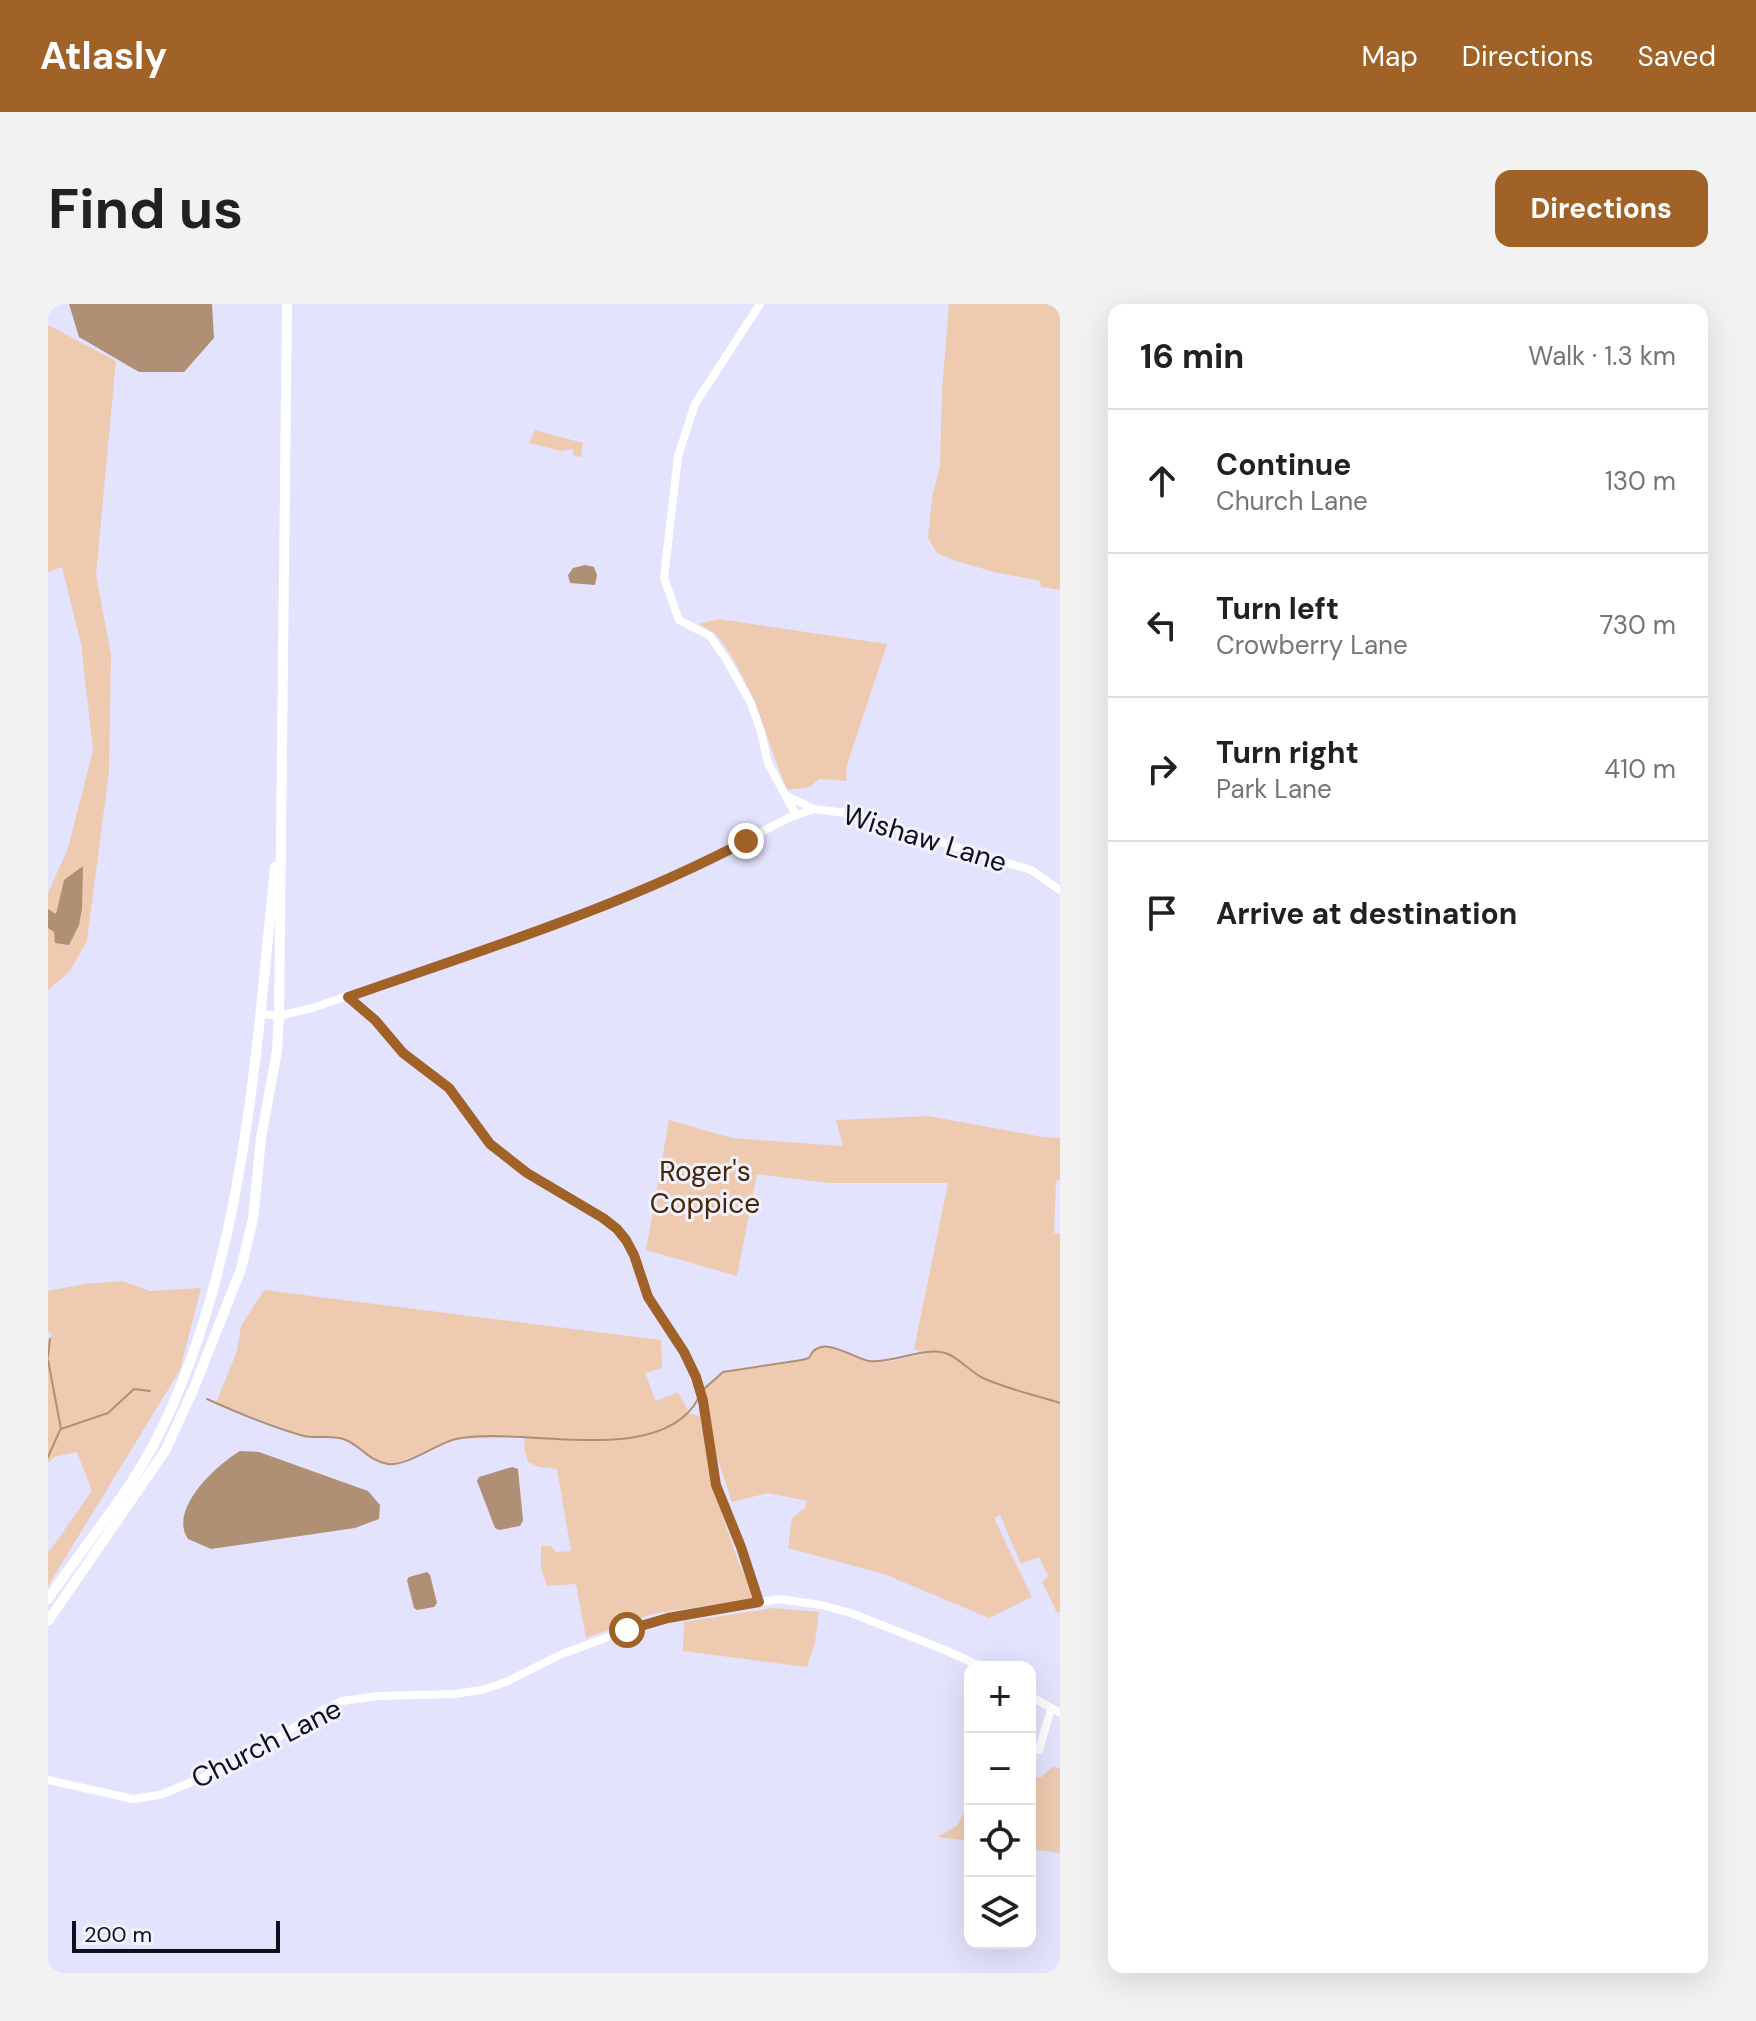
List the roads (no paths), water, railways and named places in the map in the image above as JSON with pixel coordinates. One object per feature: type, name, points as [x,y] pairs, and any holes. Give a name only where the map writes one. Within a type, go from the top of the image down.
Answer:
[{"type":"main road","points":[[48,1621],[165,1451],[199,1377],[241,1269],[253,1219],[261,1138],[277,1051],[279,1016],[287,304]]},
{"type":"main road","points":[[48,1599],[134,1478],[171,1409],[210,1298],[249,1103],[281,801]]},
{"type":"street","points":[[760,304],[712,374],[688,420],[674,474],[664,578],[679,620],[710,636],[751,703],[768,763],[796,815]]},
{"type":"street","name":"Wishaw Lane","points":[[787,796],[814,809],[846,813],[1031,870],[1060,890]]},
{"type":"street","points":[[260,1014],[279,1016],[348,997],[583,916],[814,809]]},
{"type":"street","points":[[348,997],[375,1020],[403,1053],[449,1088],[490,1144],[527,1173],[603,1218],[626,1240],[648,1297],[684,1352],[696,1377],[703,1401],[716,1485],[759,1602]]},
{"type":"street","name":"Church Lane","points":[[48,1780],[133,1799],[160,1795],[237,1763],[342,1701],[482,1690],[506,1682],[562,1654],[627,1630],[668,1618],[759,1602],[789,1600],[851,1613],[969,1661]]},
{"type":"street","points":[[1036,1700],[1055,1711],[1039,1750],[1036,1749]]},
{"type":"waterway","points":[[48,1357],[50,1339]]},
{"type":"waterway","points":[[703,1390],[723,1372],[802,1360],[821,1347],[828,1347],[869,1361],[940,1352],[992,1382],[1060,1403]]},
{"type":"waterway","points":[[48,1360],[61,1429],[108,1413],[134,1389],[150,1391]]},
{"type":"waterway","points":[[207,1399],[304,1436],[341,1438],[388,1464],[403,1462],[456,1439],[483,1436],[622,1439],[653,1433],[679,1420],[698,1399]]},
{"type":"waterway","points":[[48,1457],[60,1430]]},
{"type":"park label","name":"Roger's Coppice","points":[[705,1187]]}]
